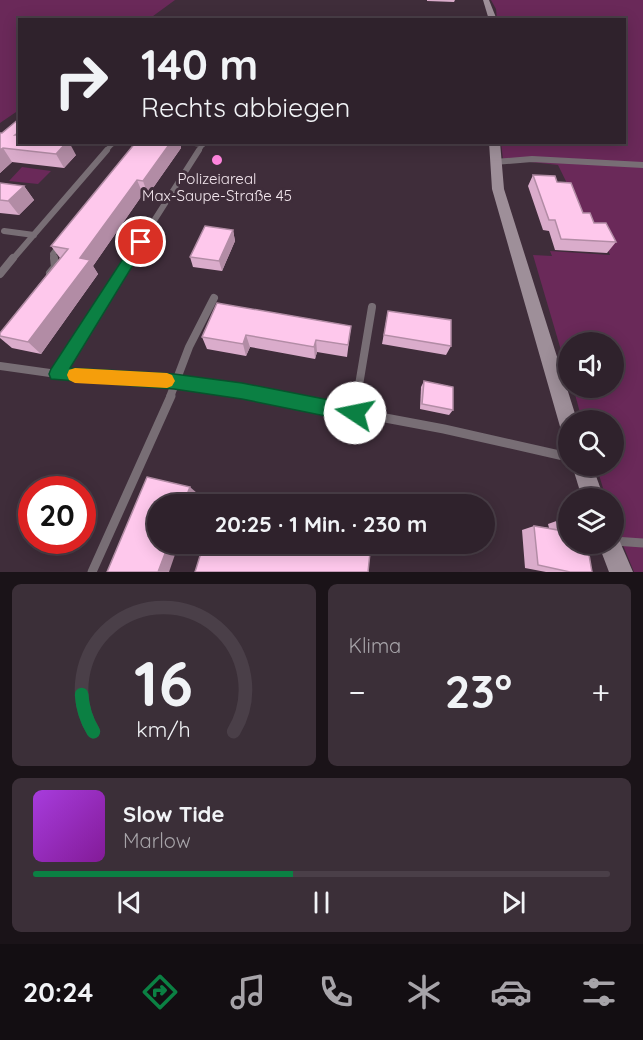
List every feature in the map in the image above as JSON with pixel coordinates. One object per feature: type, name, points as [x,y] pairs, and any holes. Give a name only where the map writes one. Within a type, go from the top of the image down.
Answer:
[{"type":"street","points":[[486,0],[491,18]]},
{"type":"street","points":[[494,144],[498,189],[564,410]]},
{"type":"street","points":[[614,554],[621,572]]},
{"type":"lane","points":[[0,274],[113,144]]},
{"type":"lane","points":[[57,374],[203,144]]},
{"type":"lane","points":[[494,162],[532,159],[643,165]]},
{"type":"lane","points":[[4,231],[34,235]]},
{"type":"lane","points":[[48,275],[55,267],[53,254],[68,236]]},
{"type":"lane","points":[[92,572],[170,399],[174,381],[214,298]]},
{"type":"lane","points":[[355,413],[372,307]]},
{"type":"lane","points":[[0,366],[57,374],[174,381],[242,391],[444,429],[558,455]]},
{"type":"lane","points":[[624,542],[643,543]]},
{"type":"shaded area","points":[[0,0],[175,0],[150,18],[18,18],[18,111],[0,123]]},
{"type":"shaded area","points":[[491,0],[643,0],[643,572],[634,572],[624,548],[624,488],[603,488],[599,476],[624,476],[624,410],[579,410],[576,398],[624,398],[624,332],[558,332],[558,340],[533,255],[552,256],[550,251],[610,255],[597,223],[586,222],[558,165],[503,159],[501,144],[626,144],[626,18],[497,18],[496,9]]},
{"type":"shaded area","points":[[22,167],[51,171],[38,184],[9,181]]},
{"type":"building","points":[[18,120],[18,133],[15,135],[18,135],[18,144],[65,144],[56,154],[3,148],[0,150],[0,133]]},
{"type":"building","points":[[134,144],[170,144],[143,181],[137,180],[80,258],[90,260],[28,342],[0,336],[0,333],[68,249],[51,246]]},
{"type":"building","points":[[533,175],[555,176],[557,182],[571,183],[583,213],[590,213],[594,223],[606,223],[616,242],[561,239],[555,220],[549,220]]},
{"type":"building","points":[[0,183],[24,186],[8,201],[0,200]]},
{"type":"building","points":[[205,226],[233,230],[219,261],[190,257]]},
{"type":"building","points":[[217,303],[351,326],[348,345],[316,340],[314,347],[246,335],[243,344],[202,337]]},
{"type":"building","points":[[388,311],[451,320],[451,346],[384,335]]},
{"type":"building","points":[[424,381],[453,387],[453,410],[422,404]]},
{"type":"building","points":[[147,477],[190,487],[187,494],[147,494],[147,554],[165,554],[158,572],[107,572]]},
{"type":"building","points":[[534,526],[558,530],[558,554],[589,554],[592,572],[570,572],[538,565]]},
{"type":"building","points":[[201,554],[370,554],[368,572],[195,572]]},
{"type":"slow traffic","points":[[75,375],[167,381]]},
{"type":"place","name":"Polizeiareal Max-Saupe-Straße 45","points":[[217,160]]},
{"type":"route","points":[[141,242],[57,374],[174,381],[242,391],[355,413]]}]
